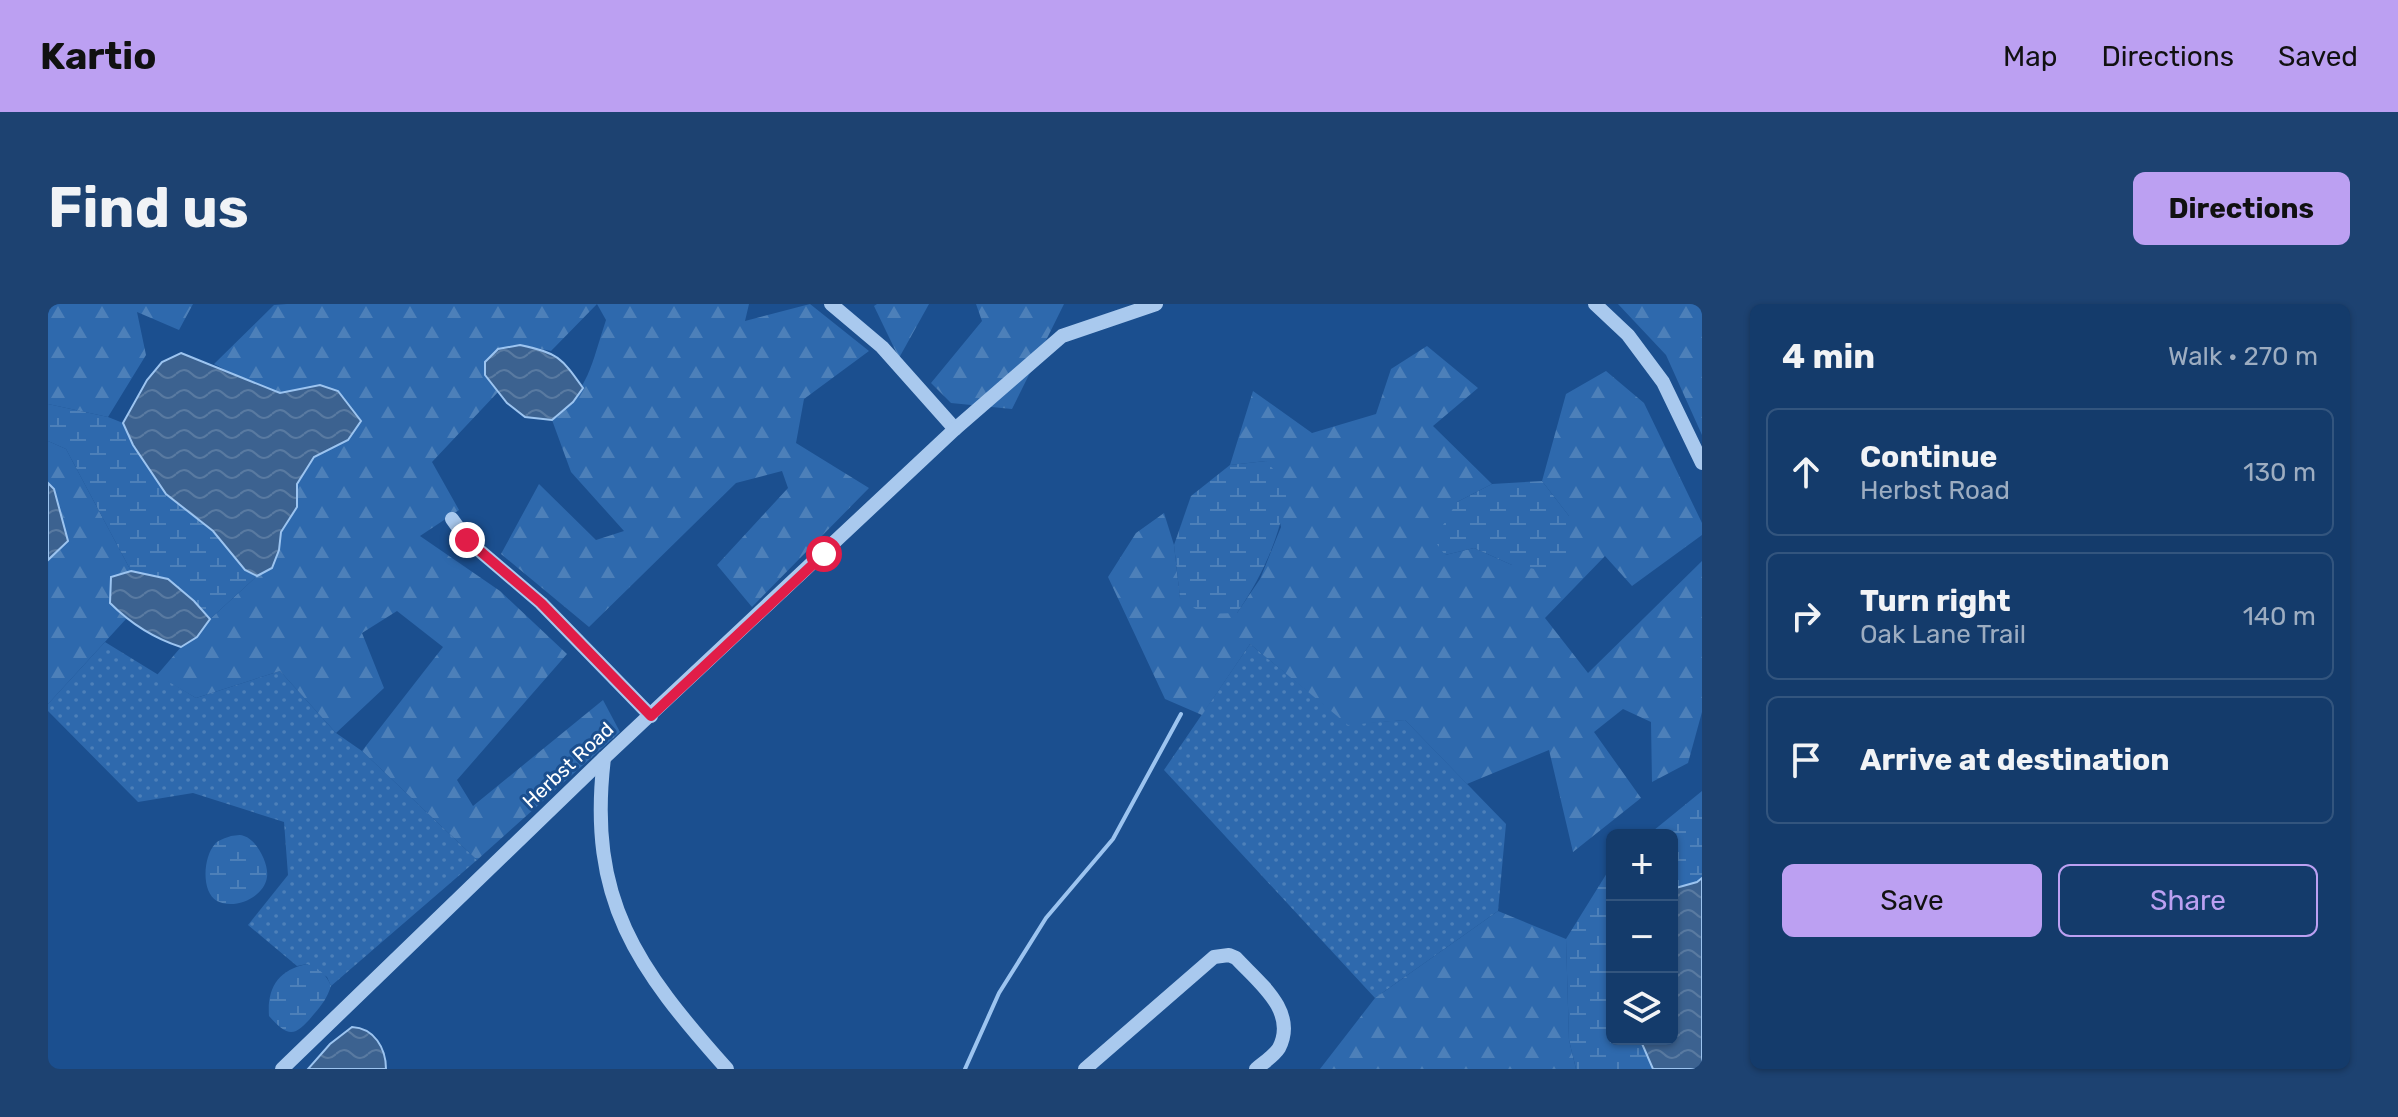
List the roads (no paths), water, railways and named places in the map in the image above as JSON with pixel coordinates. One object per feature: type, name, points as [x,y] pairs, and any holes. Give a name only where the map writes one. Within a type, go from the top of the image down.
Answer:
[{"type":"street","points":[[831,304],[882,347],[955,429]]},
{"type":"street","name":"Herbst Road","points":[[282,1069],[604,758],[955,429],[1062,336],[1156,304]]},
{"type":"street","points":[[1595,304],[1628,335],[1663,382],[1702,463]]},
{"type":"street","points":[[452,519],[475,549],[541,603],[651,716]]},
{"type":"street","points":[[604,758],[600,788],[604,867],[621,925],[668,999],[727,1069]]},
{"type":"street","points":[[1085,1069],[1214,957],[1229,955],[1236,958],[1281,1008],[1285,1030],[1278,1050],[1256,1069]]},
{"type":"water","points":[[520,345],[558,358],[583,388],[573,402],[552,420],[525,417],[507,403],[485,375],[485,362],[498,349]]},
{"type":"water","points":[[181,353],[280,393],[320,385],[338,391],[361,421],[348,440],[314,457],[297,484],[297,507],[281,532],[279,550],[272,568],[257,576],[245,570],[213,531],[166,494],[133,445],[123,423],[147,380],[162,362]]},
{"type":"water","points":[[48,483],[54,489],[68,541],[48,560]]},
{"type":"water","points":[[131,571],[168,579],[194,601],[210,619],[197,637],[181,647],[143,630],[110,603],[111,577]]},
{"type":"water","points":[[1702,878],[1702,1069],[1653,1069],[1643,1045],[1678,1045],[1678,887]]},
{"type":"water","points":[[352,1027],[367,1031],[377,1040],[384,1054],[386,1069],[308,1069],[330,1044]]},
{"type":"waterway","points":[[965,1069],[999,993],[1046,918],[1113,839],[1181,714]]}]
